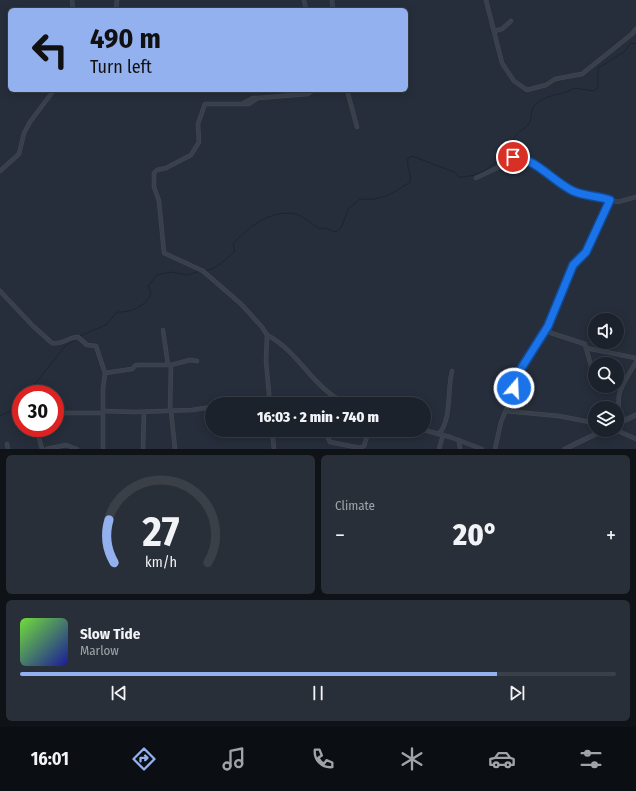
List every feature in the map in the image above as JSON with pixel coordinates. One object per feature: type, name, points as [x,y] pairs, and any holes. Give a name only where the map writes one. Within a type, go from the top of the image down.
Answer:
[{"type":"street","points":[[486,0],[502,63],[514,80],[527,90],[566,76],[582,74],[632,34],[636,29]]},
{"type":"street","points":[[494,31],[502,29],[511,21]]},
{"type":"street","points":[[0,171],[19,154],[24,133],[30,122],[52,92]]},
{"type":"street","points":[[311,92],[308,94],[258,98],[251,104],[203,105],[198,124],[199,142],[187,159],[180,160],[170,166],[155,171],[154,187],[159,201],[164,253],[203,271],[242,304],[267,335],[284,345],[334,397]]},
{"type":"street","points":[[348,92],[357,127]]},
{"type":"street","points":[[476,178],[497,168],[509,158],[522,158],[574,191],[618,202],[636,197]]},
{"type":"street","points":[[495,449],[501,422],[514,393],[517,375],[545,331],[573,265],[586,252],[610,200]]},
{"type":"street","points":[[0,291],[33,326],[52,343],[63,343],[74,337],[78,337],[87,345],[96,346],[105,373],[103,388],[103,449]]},
{"type":"street","points":[[163,330],[169,365],[170,411],[175,449]]},
{"type":"street","points":[[545,331],[583,344],[586,348],[588,357]]},
{"type":"street","points":[[267,335],[266,361],[269,397]]},
{"type":"street","points":[[586,348],[636,358]]},
{"type":"street","points":[[105,373],[132,369],[136,365],[169,365],[190,360],[197,360]]},
{"type":"street","points":[[624,380],[636,362]]},
{"type":"street","points":[[439,449],[441,434],[445,423],[448,386],[452,371]]},
{"type":"street","points":[[64,413],[144,412],[205,408]]},
{"type":"street","points":[[506,411],[559,416],[588,422]]},
{"type":"street","points":[[143,449],[144,412]]},
{"type":"street","points":[[624,421],[636,415]]},
{"type":"street","points":[[431,432],[482,449]]},
{"type":"street","points":[[624,434],[636,440]]},
{"type":"street","points":[[39,437],[42,449]]},
{"type":"street","points":[[273,437],[274,449]]},
{"type":"street","points":[[328,437],[330,442],[363,449],[367,437]]},
{"type":"street","points":[[565,449],[590,437]]},
{"type":"street","points":[[459,440],[460,449]]},
{"type":"street","points":[[7,444],[8,449]]},
{"type":"street","points":[[47,449],[62,446],[77,449]]},
{"type":"waterway","points":[[204,271],[217,266],[235,251],[233,244],[246,231],[261,221],[278,214],[296,214],[320,229],[326,228],[335,232],[341,228],[349,208],[360,199],[381,198],[398,190],[410,182],[408,158],[412,156],[454,172],[459,177],[470,176],[487,169],[494,164],[518,133],[529,124],[534,106],[544,99],[575,88],[593,91],[598,88],[598,68],[624,52],[631,43],[636,44]]},
{"type":"waterway","points":[[80,336],[106,325],[117,312],[132,310],[146,302],[151,293],[148,286],[157,275],[171,272],[187,275],[201,271]]},
{"type":"waterway","points":[[34,385],[65,346],[76,339]]},
{"type":"waterway","points":[[0,416],[12,410]]},
{"type":"route","points":[[513,157],[522,158],[531,162],[574,191],[610,200],[594,230],[591,243],[586,252],[583,257],[573,265],[548,326],[529,353],[525,363],[516,377],[514,388]]}]
